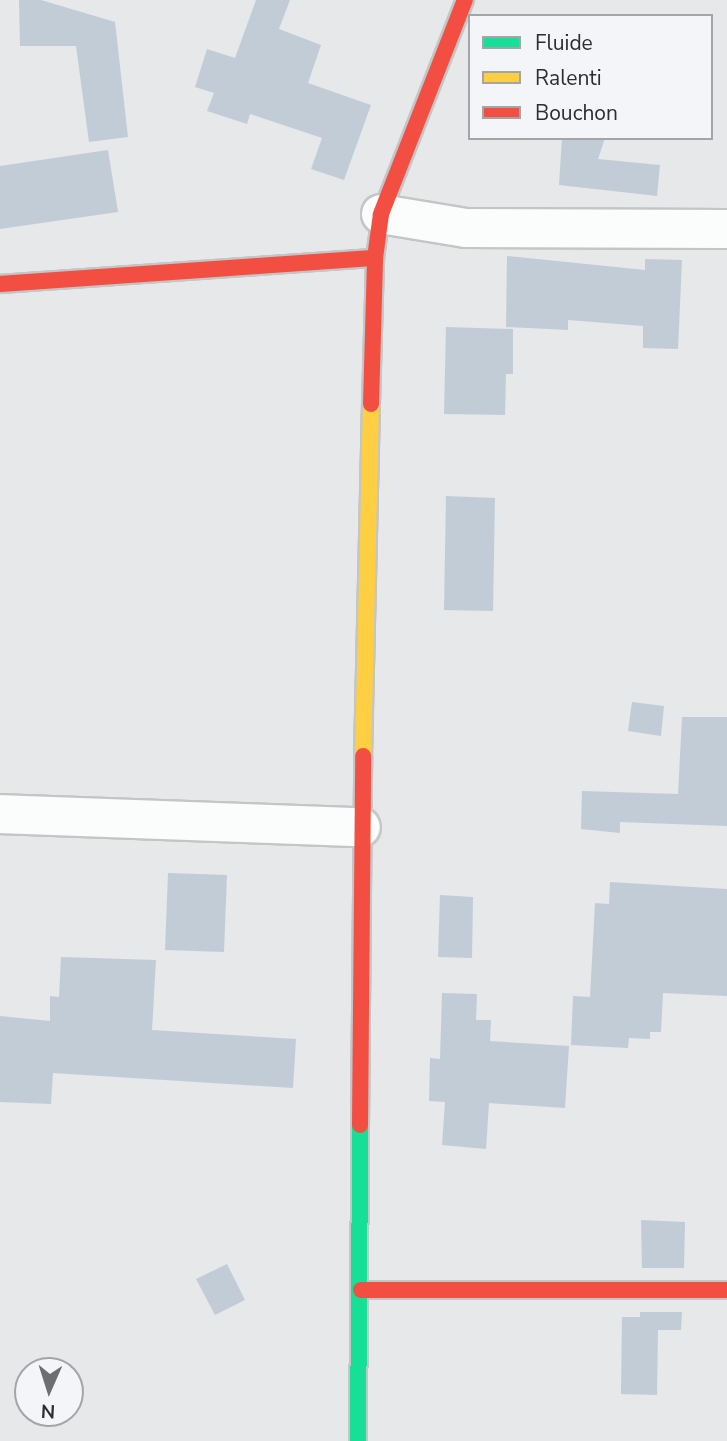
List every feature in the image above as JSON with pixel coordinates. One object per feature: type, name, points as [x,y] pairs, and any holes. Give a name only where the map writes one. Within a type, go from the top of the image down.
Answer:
[{"type":"street","points":[[358,1441],[361,1290],[361,827],[375,258],[382,215],[465,0]]},
{"type":"street","points":[[382,215],[466,228],[727,229]]},
{"type":"street","points":[[0,284],[151,277],[375,258]]},
{"type":"street","points":[[0,814],[361,827]]},
{"type":"street","points":[[361,1290],[727,1290]]},
{"type":"building","points":[[19,0],[41,0],[115,22],[128,137],[89,142],[76,46],[20,46]]},
{"type":"building","points":[[256,0],[290,0],[279,29],[321,45],[308,83],[371,105],[344,180],[311,169],[322,138],[250,114],[247,124],[207,111],[214,93],[195,87],[207,49],[235,58]]},
{"type":"building","points":[[562,140],[604,140],[598,159],[660,165],[657,196],[559,185]]},
{"type":"building","points":[[108,150],[118,212],[0,229],[0,166]]},
{"type":"building","points":[[507,256],[645,270],[645,259],[682,260],[678,349],[643,348],[643,326],[568,320],[568,330],[506,327]]},
{"type":"building","points":[[446,327],[513,329],[513,374],[506,374],[505,415],[444,414]]},
{"type":"building","points":[[446,496],[495,498],[493,611],[444,610]]},
{"type":"building","points":[[632,702],[664,706],[661,736],[628,731]]},
{"type":"building","points":[[682,717],[727,717],[727,826],[620,822],[620,833],[581,829],[582,791],[678,794]]},
{"type":"building","points":[[168,873],[227,875],[224,952],[165,950]]},
{"type":"building","points":[[610,882],[727,889],[727,996],[663,993],[661,1032],[650,1032],[650,1039],[629,1038],[628,1048],[571,1045],[573,996],[590,997],[595,903],[609,904]]},
{"type":"building","points":[[440,895],[473,897],[472,958],[438,957]]},
{"type":"building","points":[[61,957],[156,960],[152,1030],[296,1039],[293,1088],[53,1073],[51,1104],[0,1102],[0,1016],[50,1021],[50,996],[59,997]]},
{"type":"building","points":[[442,993],[477,994],[476,1020],[491,1020],[490,1041],[569,1046],[565,1108],[489,1103],[486,1149],[442,1145],[445,1102],[429,1101],[430,1058],[440,1059]]},
{"type":"building","points":[[641,1220],[685,1222],[684,1268],[642,1268]]},
{"type":"building","points":[[227,1264],[245,1300],[215,1315],[196,1279]]},
{"type":"building","points":[[640,1312],[682,1312],[681,1330],[658,1330],[657,1395],[621,1394],[622,1317],[640,1317]]},
{"type":"traffic: fast","points":[[358,1441],[360,1125]]},
{"type":"traffic: slow","points":[[363,756],[371,404]]},
{"type":"traffic: jam","points":[[371,404],[375,258],[381,214],[465,0]]},
{"type":"traffic: jam","points":[[0,284],[375,258]]},
{"type":"traffic: jam","points":[[360,1125],[363,756]]},
{"type":"traffic: jam","points":[[361,1290],[727,1290]]}]
